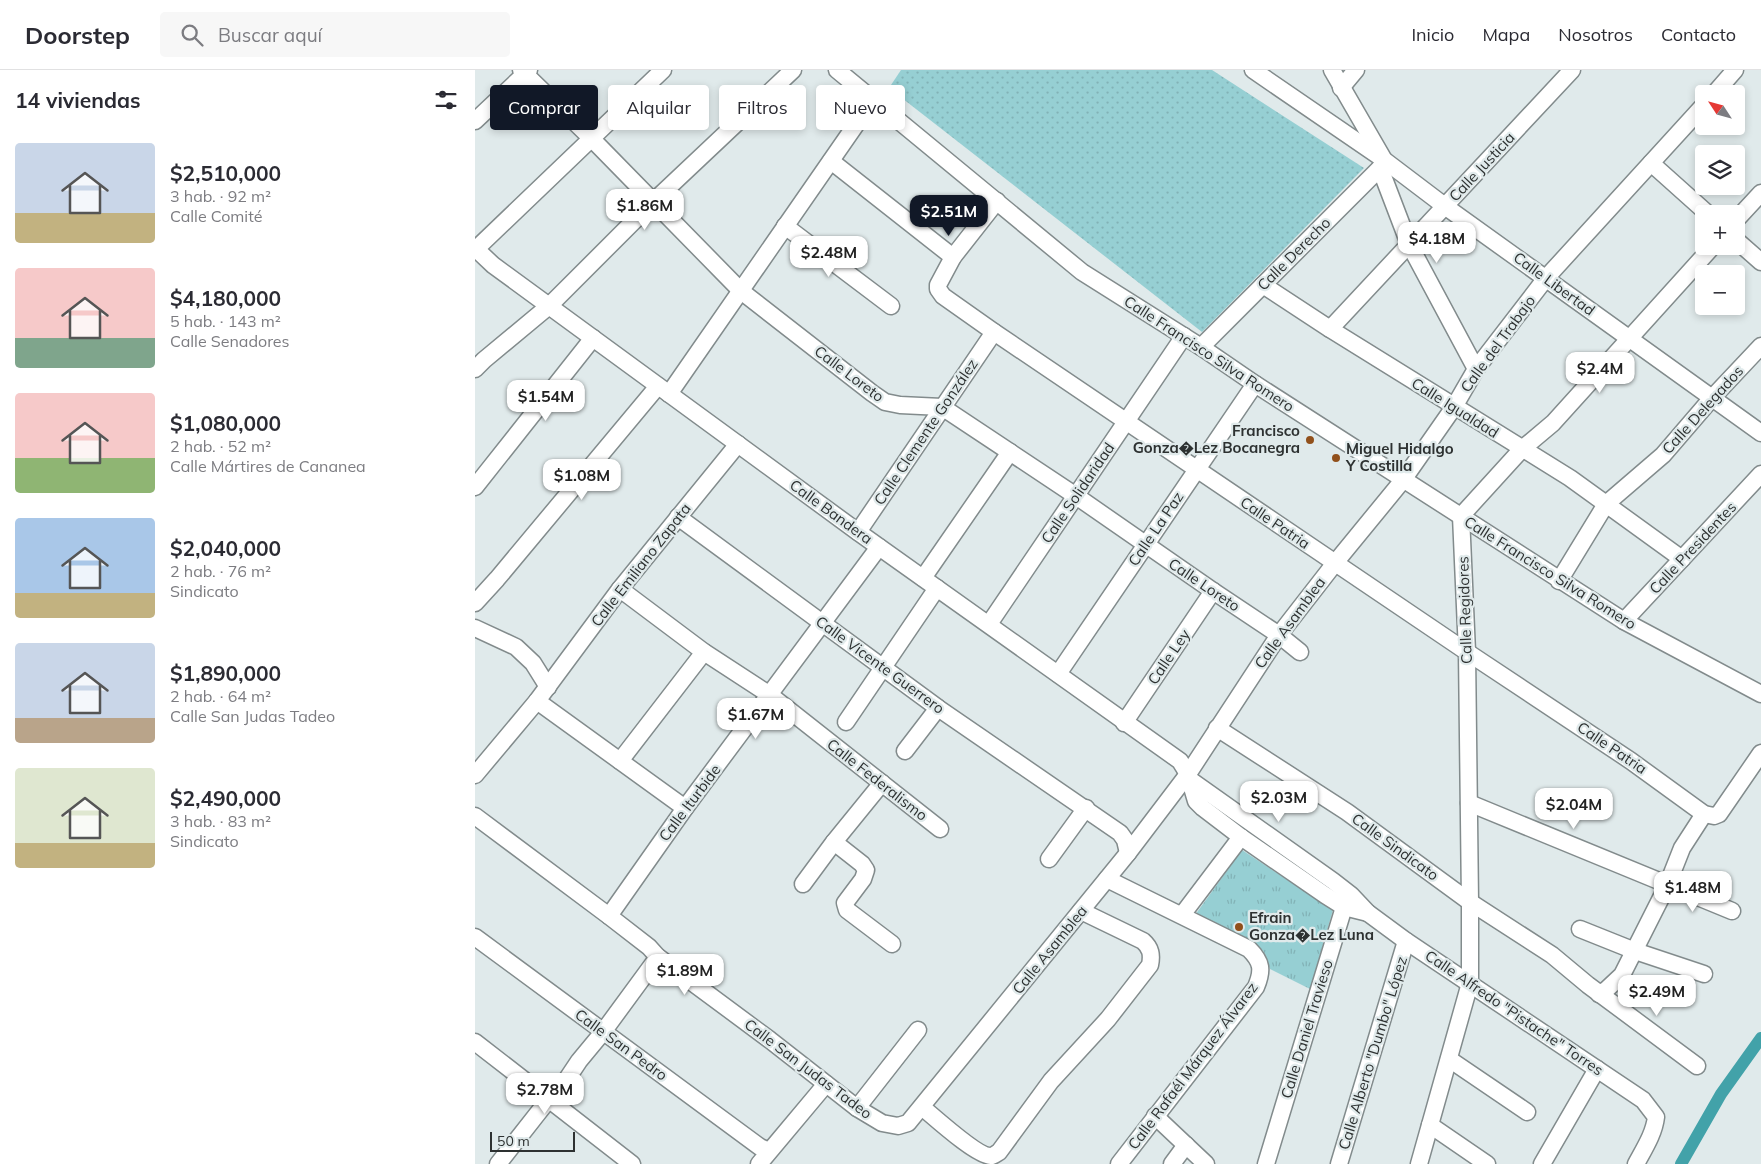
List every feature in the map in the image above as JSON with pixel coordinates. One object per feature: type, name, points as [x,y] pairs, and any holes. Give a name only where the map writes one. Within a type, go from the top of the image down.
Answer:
[{"type":"street","points":[[475,249],[663,70]]},
{"type":"street","points":[[478,360],[549,306],[653,201],[793,70]]},
{"type":"street","name":"Calle Francisco Silva Romero","points":[[837,70],[855,85]]},
{"type":"street","points":[[1253,70],[1382,164],[1409,244],[1476,369]]},
{"type":"street","name":"Calle Libertad","points":[[1332,70],[1382,164],[1446,206],[1761,433]]},
{"type":"street","points":[[1341,88],[1356,70]]},
{"type":"street","name":"Calle Justicia","points":[[1330,329],[1572,70]]},
{"type":"street","points":[[1722,85],[1735,70]]},
{"type":"street","points":[[475,121],[525,71]]},
{"type":"street","name":"Calle Loreto","points":[[525,71],[741,291],[885,402],[923,408],[942,407],[1076,496],[1279,635],[1300,652]]},
{"type":"street","name":"Calle del Trabajo","points":[[1403,480],[1454,407],[1476,369],[1546,278],[1695,115]]},
{"type":"street","name":"Calle Francisco Silva Romero","points":[[905,126],[1082,272],[1201,347],[1559,581],[1624,621],[1761,694]]},
{"type":"street","points":[[475,603],[663,390],[741,291],[852,130]]},
{"type":"street","points":[[831,161],[953,257]]},
{"type":"street","points":[[1651,163],[1697,205]]},
{"type":"street","name":"Calle Derecho","points":[[1201,347],[1382,164]]},
{"type":"street","points":[[1745,210],[1761,193]]},
{"type":"street","name":"Calle Patria","points":[[997,201],[953,257],[938,285],[939,293],[1126,422],[1631,761],[1704,814]]},
{"type":"street","points":[[785,226],[891,306]]},
{"type":"street","points":[[1745,248],[1761,262]]},
{"type":"street","name":"Calle Bandera","points":[[475,249],[663,390],[1124,723],[1180,761],[1189,776]]},
{"type":"street","points":[[1461,516],[1522,449],[1553,423],[1705,255]]},
{"type":"street","name":"Calle Igualdad","points":[[1263,285],[1454,407],[1570,478],[1683,559]]},
{"type":"street","name":"Calle Clemente González","points":[[859,532],[994,332]]},
{"type":"street","name":"Calle Solidaridad","points":[[989,624],[1183,336]]},
{"type":"street","points":[[475,487],[593,338]]},
{"type":"street","name":"Calle Delegados","points":[[1606,504],[1663,455],[1711,398],[1761,346]]},
{"type":"street","name":"Calle La Paz","points":[[1058,674],[1255,384]]},
{"type":"street","name":"Calle Emiliano Zapata","points":[[475,775],[537,701],[621,589],[738,444]]},
{"type":"street","points":[[923,578],[1010,452]]},
{"type":"street","name":"Calle Presidentes","points":[[1624,621],[1761,474]]},
{"type":"street","name":"Calle Asamblea","points":[[908,1123],[1107,880],[1189,776],[1217,728],[1279,635],[1403,480]]},
{"type":"street","points":[[1559,581],[1606,504]]},
{"type":"street","name":"Calle Regidores","points":[[1419,1164],[1470,983],[1471,902],[1467,652],[1461,516]]},
{"type":"street","name":"Calle Vicente Guerrero","points":[[678,518],[938,708],[1120,833],[1125,840],[1128,853]]},
{"type":"street","name":"Calle Iturbide","points":[[609,916],[685,808],[879,546]]},
{"type":"street","points":[[846,722],[937,588]]},
{"type":"street","name":"Calle Federalismo","points":[[621,589],[704,652],[770,695],[940,829]]},
{"type":"street","name":"Calle Ley","points":[[1124,723],[1213,591]]},
{"type":"street","points":[[475,628],[516,647],[533,663],[548,687]]},
{"type":"street","points":[[620,761],[704,652]]},
{"type":"street","points":[[537,701],[685,808]]},
{"type":"street","points":[[905,751],[938,708]]},
{"type":"street","name":"Calle Sindicato","points":[[1217,728],[1347,812],[1471,902],[1552,955],[1599,994],[1697,1066]]},
{"type":"street","points":[[1599,994],[1622,975],[1667,886],[1682,848],[1704,814],[1714,816],[1719,814],[1761,754]]},
{"type":"street","name":"Calle Alfredo \"Pistache\" Torres","points":[[1189,776],[1196,801],[1241,838],[1368,913],[1406,941],[1643,1100],[1657,1117],[1653,1133],[1635,1164]]},
{"type":"street","name":"Calle Alfredo \"Pistache\" Torres","points":[[1189,776],[1347,901]]},
{"type":"street","points":[[803,884],[882,783]]},
{"type":"street","points":[[1469,803],[1732,912]]},
{"type":"street","points":[[1049,859],[1085,808]]},
{"type":"street","name":"Calle San Judas Tadeo","points":[[475,816],[609,916],[649,947],[658,957],[770,1040],[857,1108],[882,1123],[898,1126],[908,1123]]},
{"type":"street","points":[[1182,915],[1241,838]]},
{"type":"street","points":[[834,842],[862,864],[866,870],[863,879],[845,903],[847,910],[892,944]]},
{"type":"street","name":"Calle Rafaél Márquez Álvarez","points":[[1107,880],[1249,949],[1257,956],[1261,967],[1261,976],[1256,987],[1119,1164]]},
{"type":"street","name":"Calle Daniel Travieso","points":[[1266,1164],[1347,901]]},
{"type":"street","points":[[922,1107],[969,1145],[983,1154],[992,1156],[999,1152],[1051,1081],[1108,1019],[1149,965],[1150,950],[1143,941],[1081,910]]},
{"type":"street","points":[[1580,929],[1635,951],[1704,974]]},
{"type":"street","name":"Calle San Pedro","points":[[475,937],[760,1147],[764,1158]]},
{"type":"street","name":"Calle Alberto \"Dumbo\" López","points":[[1339,1164],[1406,941]]},
{"type":"street","points":[[498,1164],[549,1099],[559,1091],[579,1061],[603,1032],[658,957]]},
{"type":"street","points":[[857,1108],[918,1030]]},
{"type":"street","points":[[475,1042],[632,1164]]},
{"type":"street","points":[[1449,1059],[1527,1112]]},
{"type":"street","points":[[1542,1164],[1597,1069]]},
{"type":"street","points":[[764,1158],[826,1084]]},
{"type":"street","points":[[1155,1116],[1206,1164]]},
{"type":"street","points":[[1430,1125],[1487,1164]]},
{"type":"street","points":[[1172,1164],[1186,1145]]},
{"type":"green space","points":[[901,70],[1212,70],[1364,168],[1202,332],[905,100],[905,85],[891,85]]},
{"type":"green space","points":[[1242,850],[1333,910],[1310,989],[1270,969],[1263,951],[1258,946],[1231,931],[1195,915]]},
{"type":"waterway","points":[[1681,1164],[1721,1094],[1761,1038]]},
{"type":"place","name":"Francisco Gonza�Lez Bocanegra","points":[[1310,440]]},
{"type":"place","name":"Miguel Hidalgo Y Costilla","points":[[1336,458]]},
{"type":"place","name":"Efrain Gonza�Lez Luna","points":[[1239,927]]}]
